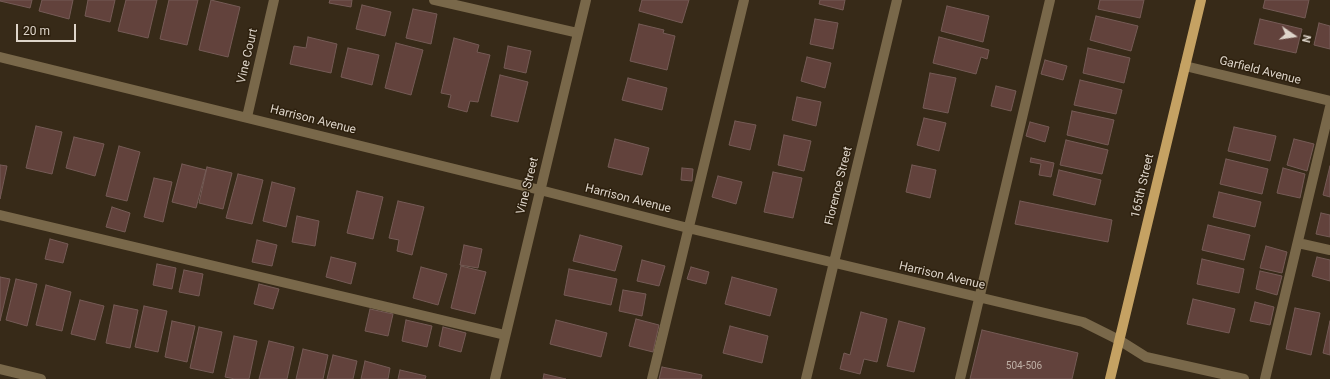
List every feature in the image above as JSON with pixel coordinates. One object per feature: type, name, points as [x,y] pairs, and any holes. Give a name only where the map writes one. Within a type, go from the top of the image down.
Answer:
[{"type":"main road","name":"165th Street","points":[[1110,379],[1201,0]]},
{"type":"street","name":"Vine Court","points":[[247,117],[274,0]]},
{"type":"street","points":[[434,0],[578,33]]},
{"type":"street","name":"Vine Street","points":[[495,379],[586,0]]},
{"type":"street","points":[[652,379],[744,0]]},
{"type":"street","name":"Florence Street","points":[[806,379],[897,0]]},
{"type":"street","points":[[960,379],[1050,0]]},
{"type":"street","name":"Harrison Avenue","points":[[0,57],[247,117],[688,228],[1083,322],[1119,340],[1146,356],[1244,379]]},
{"type":"street","name":"Garfield Avenue","points":[[1185,66],[1330,101]]},
{"type":"street","points":[[1265,379],[1330,107]]},
{"type":"street","points":[[0,215],[505,335]]},
{"type":"street","points":[[1298,243],[1330,250]]},
{"type":"street","points":[[0,370],[41,379]]},
{"type":"building","points":[[0,0],[32,0],[30,8]]},
{"type":"building","points":[[42,0],[73,0],[69,19],[39,11]]},
{"type":"building","points":[[88,0],[115,0],[110,22],[85,16]]},
{"type":"building","points":[[126,0],[157,0],[148,38],[118,31]]},
{"type":"building","points":[[169,0],[198,0],[187,45],[160,39]]},
{"type":"building","points":[[211,0],[240,7],[228,57],[199,50]]},
{"type":"building","points":[[330,0],[352,0],[351,7],[329,3]]},
{"type":"building","points":[[642,0],[689,0],[682,23],[639,11]]},
{"type":"building","points":[[820,0],[845,0],[843,10],[819,4]]},
{"type":"building","points":[[1100,0],[1144,0],[1140,18],[1098,9]]},
{"type":"building","points":[[1265,0],[1309,0],[1305,18],[1263,8]]},
{"type":"building","points":[[362,5],[391,12],[385,36],[356,29]]},
{"type":"building","points":[[947,6],[989,16],[983,42],[941,31]]},
{"type":"building","points":[[413,9],[437,14],[431,44],[406,38]]},
{"type":"building","points":[[1096,16],[1138,26],[1131,51],[1090,40]]},
{"type":"building","points":[[815,19],[838,23],[833,49],[810,44]]},
{"type":"building","points":[[1260,19],[1302,29],[1296,53],[1254,44]]},
{"type":"building","points":[[1319,23],[1330,26],[1330,49],[1314,45]]},
{"type":"building","points":[[639,24],[664,30],[663,33],[675,36],[667,70],[630,61]]},
{"type":"building","points":[[308,37],[337,44],[331,73],[290,64],[294,46],[306,48]]},
{"type":"building","points":[[939,37],[989,50],[987,59],[981,57],[976,74],[933,63]]},
{"type":"building","points":[[454,38],[479,45],[477,52],[490,55],[478,102],[470,101],[467,112],[448,107],[451,95],[441,93]]},
{"type":"building","points":[[396,43],[423,50],[411,95],[385,88]]},
{"type":"building","points":[[508,46],[531,51],[526,73],[504,68]]},
{"type":"building","points":[[348,48],[379,55],[372,85],[341,77]]},
{"type":"building","points":[[1088,48],[1130,58],[1124,83],[1083,73]]},
{"type":"building","points":[[807,57],[831,63],[825,88],[801,81]]},
{"type":"building","points":[[1045,60],[1067,66],[1063,80],[1041,74]]},
{"type":"building","points":[[930,73],[956,78],[948,113],[923,108]]},
{"type":"building","points":[[500,75],[528,82],[518,122],[491,116]]},
{"type":"building","points":[[628,78],[667,88],[662,110],[622,100]]},
{"type":"building","points":[[1080,80],[1122,90],[1116,114],[1074,105]]},
{"type":"building","points":[[996,86],[1016,91],[1011,111],[991,106]]},
{"type":"building","points":[[797,97],[821,102],[816,126],[792,120]]},
{"type":"building","points":[[1072,111],[1114,120],[1108,145],[1067,135]]},
{"type":"building","points":[[924,118],[946,123],[939,151],[917,145]]},
{"type":"building","points":[[735,121],[756,125],[750,150],[729,145]]},
{"type":"building","points":[[1030,122],[1049,127],[1045,142],[1026,136]]},
{"type":"building","points":[[36,126],[62,132],[52,174],[26,168]]},
{"type":"building","points":[[1234,127],[1276,136],[1270,161],[1228,151]]},
{"type":"building","points":[[784,135],[811,141],[804,171],[778,165]]},
{"type":"building","points":[[74,137],[104,144],[95,176],[66,168]]},
{"type":"building","points":[[615,139],[649,148],[642,175],[608,167]]},
{"type":"building","points":[[1294,139],[1314,144],[1307,171],[1287,165]]},
{"type":"building","points":[[1066,140],[1108,150],[1102,174],[1060,165]]},
{"type":"building","points":[[119,146],[140,152],[127,201],[106,196]]},
{"type":"building","points":[[1031,158],[1054,163],[1051,177],[1039,175],[1041,164],[1030,162]]},
{"type":"building","points":[[1226,159],[1268,169],[1262,194],[1220,184]]},
{"type":"building","points":[[182,164],[206,170],[196,208],[172,202]]},
{"type":"building","points":[[0,165],[7,166],[0,199]]},
{"type":"building","points":[[912,165],[936,170],[930,198],[906,192]]},
{"type":"building","points":[[1330,166],[1330,197],[1323,195]]},
{"type":"building","points":[[207,167],[232,173],[223,209],[199,203]]},
{"type":"building","points":[[682,168],[693,169],[692,181],[681,180]]},
{"type":"building","points":[[1283,168],[1305,174],[1300,198],[1277,193]]},
{"type":"building","points":[[1059,170],[1101,180],[1095,205],[1053,195]]},
{"type":"building","points":[[773,172],[802,178],[793,218],[764,212]]},
{"type":"building","points":[[238,174],[263,180],[252,224],[226,218]]},
{"type":"building","points":[[718,176],[742,182],[736,204],[712,197]]},
{"type":"building","points":[[154,178],[172,182],[163,222],[144,217]]},
{"type":"building","points":[[272,182],[295,188],[286,227],[263,221]]},
{"type":"building","points":[[357,191],[383,197],[373,239],[347,233]]},
{"type":"building","points":[[1219,192],[1261,202],[1255,227],[1213,217]]},
{"type":"building","points":[[398,201],[424,207],[412,255],[397,251],[399,240],[389,238]]},
{"type":"building","points":[[1020,201],[1112,220],[1108,242],[1015,224]]},
{"type":"building","points":[[112,207],[130,213],[125,232],[106,227]]},
{"type":"building","points":[[1321,213],[1330,215],[1330,237],[1316,234]]},
{"type":"building","points":[[297,216],[319,221],[315,246],[292,242]]},
{"type":"building","points":[[1208,225],[1250,235],[1244,260],[1202,250]]},
{"type":"building","points":[[580,235],[622,246],[615,271],[573,261]]},
{"type":"building","points":[[50,239],[68,244],[63,263],[45,259]]},
{"type":"building","points":[[257,240],[277,245],[272,266],[252,262]]},
{"type":"building","points":[[464,245],[482,249],[478,268],[460,265]]},
{"type":"building","points":[[1266,246],[1287,252],[1282,273],[1260,268]]},
{"type":"building","points":[[331,257],[356,263],[351,284],[326,277]]},
{"type":"building","points":[[1317,257],[1330,260],[1330,281],[1312,276]]},
{"type":"building","points":[[1202,259],[1244,269],[1239,293],[1197,284]]},
{"type":"building","points":[[642,260],[665,266],[659,286],[637,281]]},
{"type":"building","points":[[157,264],[176,268],[172,289],[153,285]]},
{"type":"building","points":[[461,266],[486,272],[475,314],[451,308]]},
{"type":"building","points":[[421,267],[447,274],[438,305],[413,298]]},
{"type":"building","points":[[691,267],[709,272],[706,284],[687,279]]},
{"type":"building","points":[[569,269],[617,279],[611,305],[564,295]]},
{"type":"building","points":[[184,270],[203,274],[199,296],[179,292]]},
{"type":"building","points":[[1260,271],[1282,276],[1277,295],[1256,289]]},
{"type":"building","points":[[0,277],[10,279],[0,321]]},
{"type":"building","points":[[732,277],[777,289],[770,316],[725,304]]},
{"type":"building","points":[[16,279],[37,284],[27,326],[6,320]]},
{"type":"building","points":[[259,284],[279,289],[273,309],[254,304]]},
{"type":"building","points":[[46,285],[71,292],[62,331],[36,325]]},
{"type":"building","points":[[623,290],[646,294],[642,316],[619,311]]},
{"type":"building","points":[[1193,299],[1235,309],[1229,333],[1187,324]]},
{"type":"building","points":[[80,300],[104,306],[95,340],[71,334]]},
{"type":"building","points":[[1255,302],[1274,307],[1270,325],[1250,321]]},
{"type":"building","points":[[114,305],[138,310],[130,348],[106,343]]},
{"type":"building","points":[[144,306],[167,311],[158,352],[135,347]]},
{"type":"building","points":[[1295,308],[1320,313],[1311,355],[1286,349]]},
{"type":"building","points":[[370,309],[393,314],[388,336],[365,331]]},
{"type":"building","points":[[861,312],[887,319],[877,362],[864,359],[860,374],[840,369],[844,353],[850,355]]},
{"type":"building","points":[[636,319],[659,325],[653,352],[629,346]]},
{"type":"building","points":[[406,320],[432,326],[427,347],[402,341]]},
{"type":"building","points":[[556,320],[607,333],[601,357],[550,344]]},
{"type":"building","points":[[172,321],[195,326],[187,362],[165,357]]},
{"type":"building","points":[[899,321],[925,328],[914,372],[887,366]]},
{"type":"building","points":[[1330,321],[1330,355],[1323,353]]},
{"type":"building","points":[[730,326],[768,336],[762,363],[723,353]]},
{"type":"building","points":[[199,327],[222,332],[213,373],[190,368]]},
{"type":"building","points":[[443,327],[466,333],[461,352],[439,346]]},
{"type":"building","points":[[982,330],[1078,353],[1072,379],[970,379]]},
{"type":"building","points":[[234,336],[257,341],[249,379],[225,377]]},
{"type":"building","points":[[269,341],[294,347],[287,379],[259,379]]},
{"type":"building","points":[[303,349],[328,355],[323,379],[296,379]]},
{"type":"building","points":[[333,355],[357,361],[353,379],[327,379]]},
{"type":"building","points":[[365,361],[390,368],[388,379],[361,379]]},
{"type":"building","points":[[662,367],[702,375],[701,379],[659,379]]},
{"type":"building","points":[[400,370],[426,376],[425,379],[398,379]]},
{"type":"building","points":[[544,374],[566,379],[543,379]]}]
